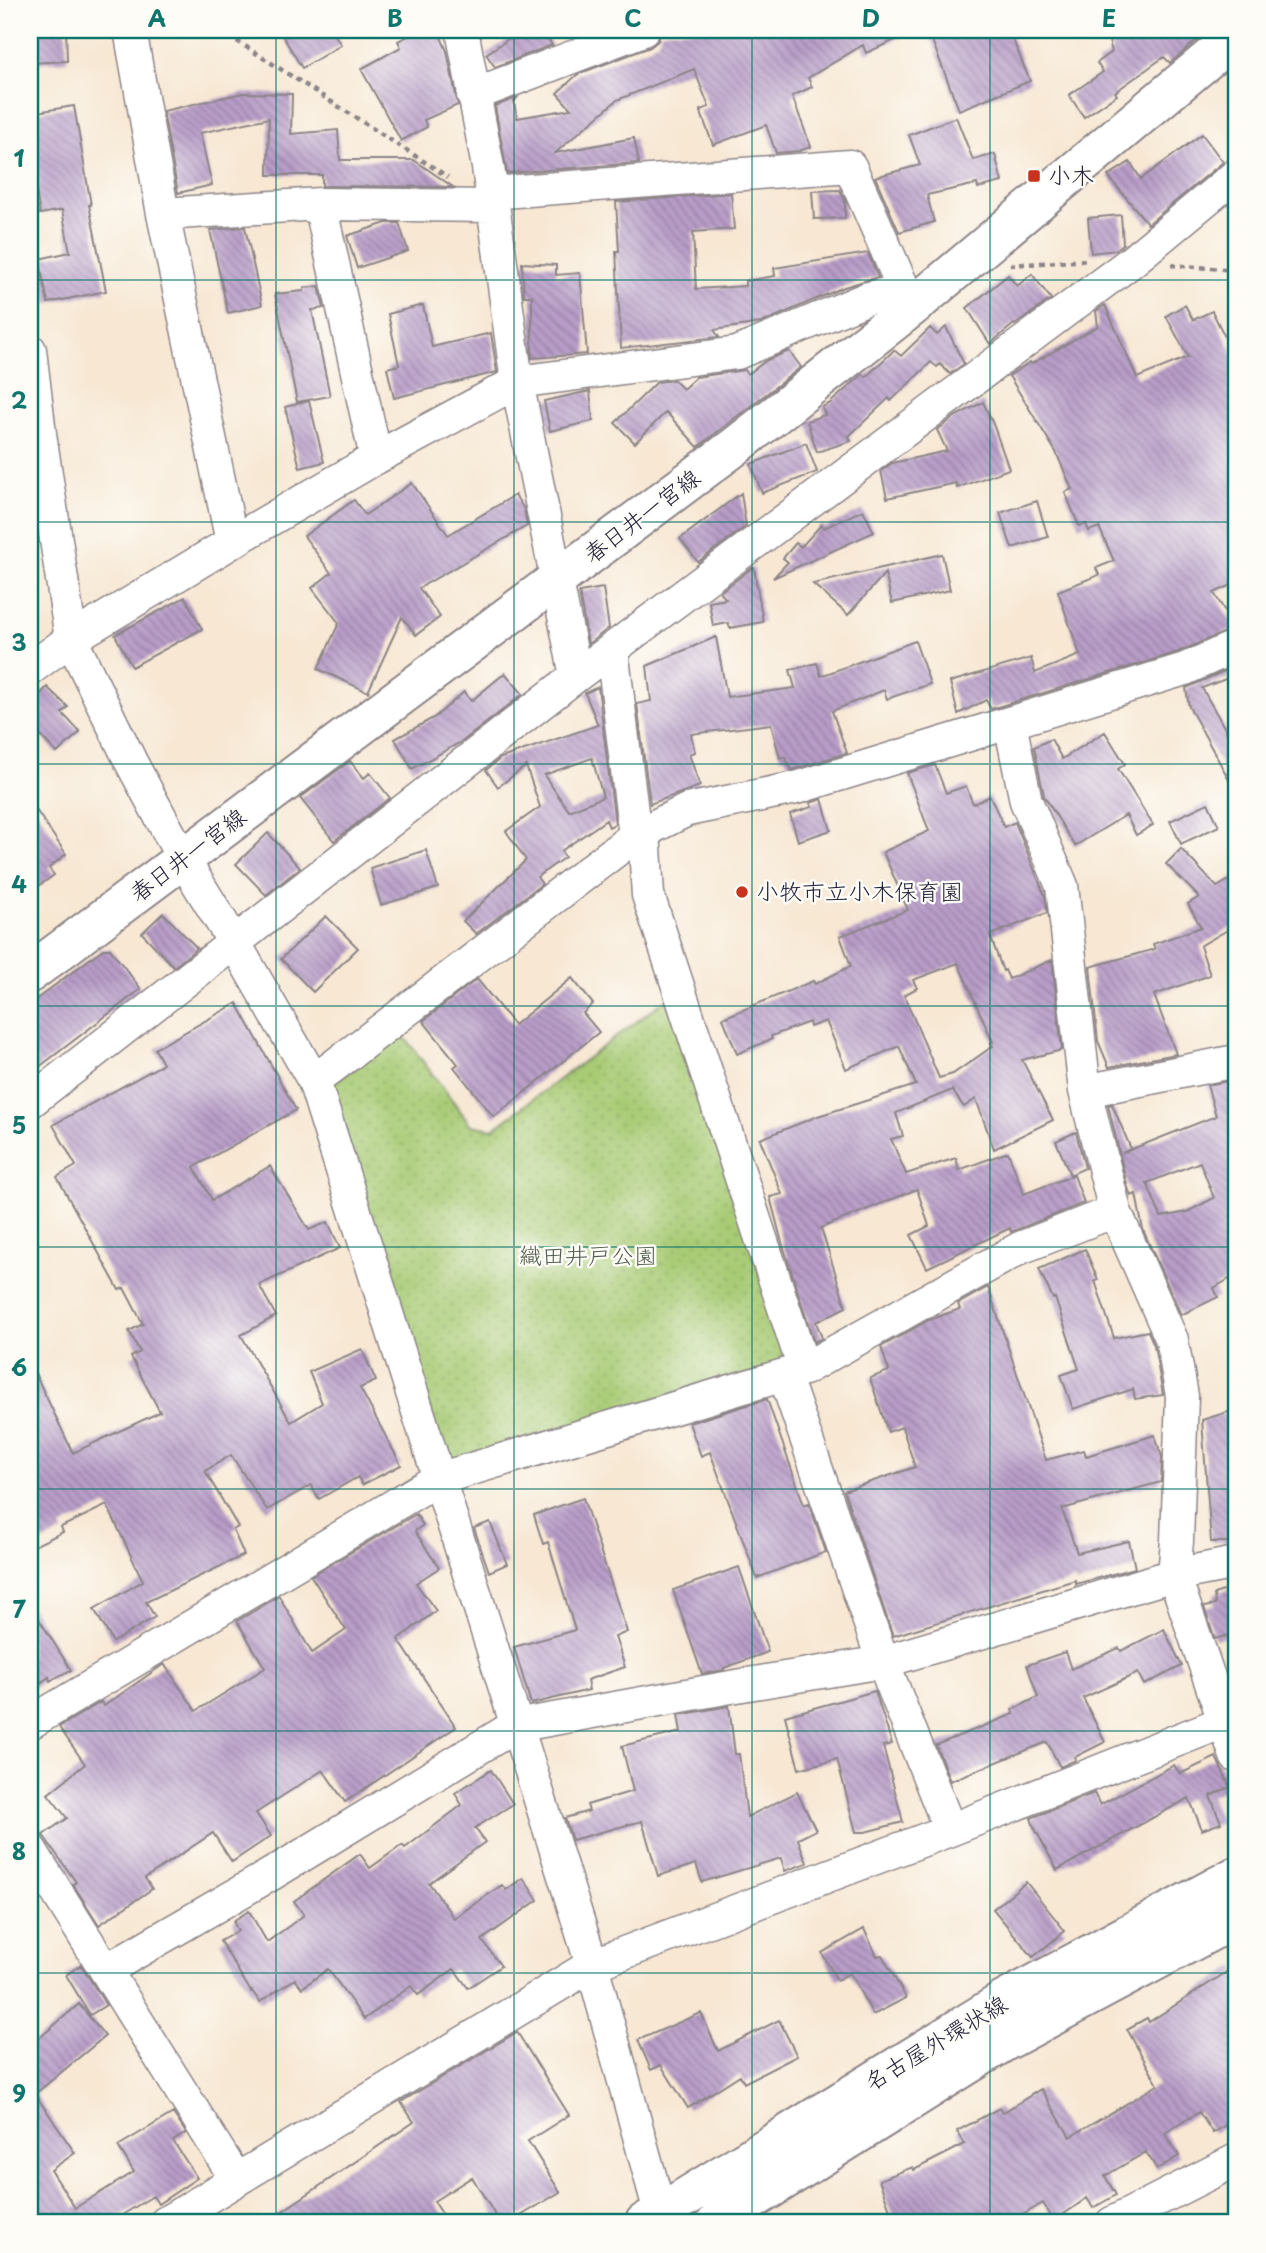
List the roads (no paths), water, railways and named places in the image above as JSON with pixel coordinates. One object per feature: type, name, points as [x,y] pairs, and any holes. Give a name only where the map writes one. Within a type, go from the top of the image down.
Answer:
[{"type":"main road","name":"春日井一宮線","points":[[30,973],[737,445],[911,297],[1234,41]]},
{"type":"main road","name":"名古屋外環状線","points":[[655,2220],[1003,2001],[1236,1876]]},
{"type":"main road","name":"名古屋外環状線","points":[[716,2223],[1004,2042],[1236,1918]]},
{"type":"street","points":[[130,30],[163,214],[232,542]]},
{"type":"street","points":[[462,30],[492,200],[517,382],[576,676]]},
{"type":"street","points":[[473,95],[643,30]]},
{"type":"street","points":[[30,669],[71,639],[232,542],[376,458],[517,382],[737,352],[868,298],[911,297],[850,166],[492,200],[320,204],[163,214]]},
{"type":"street","points":[[30,1102],[611,649],[1131,262],[1236,175]]},
{"type":"street","points":[[320,204],[376,458]]},
{"type":"street","points":[[30,349],[35,434],[71,639],[131,762],[183,859],[314,1082],[592,1965],[655,2220]]},
{"type":"street","points":[[314,1082],[639,833],[687,810],[796,788],[1185,669],[1236,646]]},
{"type":"street","points":[[611,649],[648,895],[884,1662],[950,1830]]},
{"type":"street","points":[[1010,723],[1026,801],[1062,886],[1086,1091],[1115,1211],[1172,1340],[1182,1396],[1174,1576],[1231,1719],[1236,1756]]},
{"type":"street","points":[[1086,1091],[1236,1061]]},
{"type":"street","points":[[30,1723],[438,1479],[794,1373],[1020,1248],[1115,1211]]},
{"type":"street","points":[[106,1970],[275,1872],[515,1726],[884,1662],[1174,1576],[1236,1563]]},
{"type":"street","points":[[165,2223],[592,1965],[950,1830],[1231,1719]]},
{"type":"street","points":[[30,1849],[236,2179]]},
{"type":"street","points":[[1112,2223],[1236,2160]]},
{"type":"place","name":"小木","points":[[1034,176]]},
{"type":"place","name":"小牧市立小木保育園","points":[[742,892]]},
{"type":"park label","name":"織田井戸公園","points":[[588,1256]]}]
